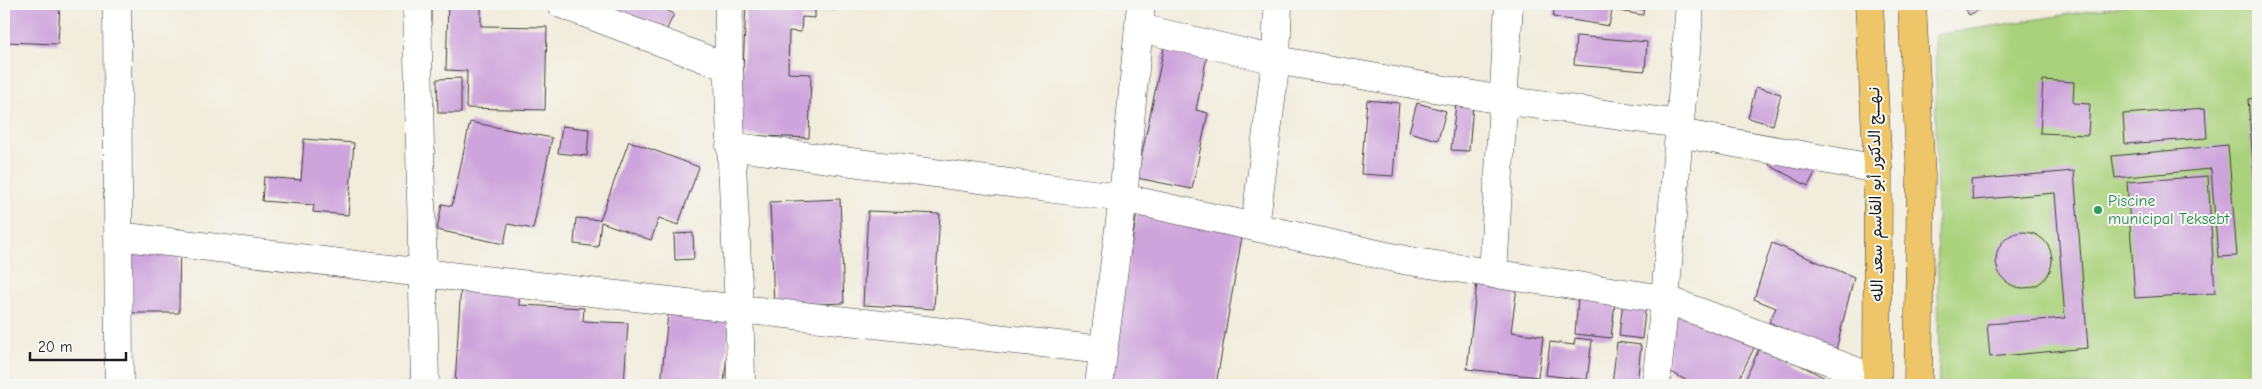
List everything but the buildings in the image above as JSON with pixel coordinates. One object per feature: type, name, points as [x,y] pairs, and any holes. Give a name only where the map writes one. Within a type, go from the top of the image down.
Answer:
[{"type":"main road","name":"نـهـــج الدكتور أبو القاسم سعد الله","points":[[1869,4],[1878,170],[1877,382]]},
{"type":"main road","points":[[1912,4],[1921,177],[1918,385]]},
{"type":"lane","points":[[117,4],[120,385]]},
{"type":"lane","points":[[417,4],[425,385]]},
{"type":"lane","points":[[561,4],[727,67]]},
{"type":"lane","points":[[729,4],[727,67],[740,308],[741,385]]},
{"type":"lane","points":[[1255,227],[1276,60],[1278,4]]},
{"type":"lane","points":[[1494,274],[1502,100],[1509,4]]},
{"type":"lane","points":[[1656,385],[1690,4]]},
{"type":"lane","points":[[1099,385],[1123,198],[1141,16],[1276,60],[1502,100],[1680,128],[1878,170]]},
{"type":"lane","points":[[730,146],[1123,198],[1409,261],[1665,299],[1877,382]]},
{"type":"lane","points":[[118,236],[423,273],[1103,350]]},
{"type":"green space","name":"Piscine municipal Teksebt","points":[[2135,4],[2258,4],[2258,385],[1939,385],[1935,35]]},
{"type":"place","name":"Piscine municipal Teksebt","points":[[2098,210]]}]
